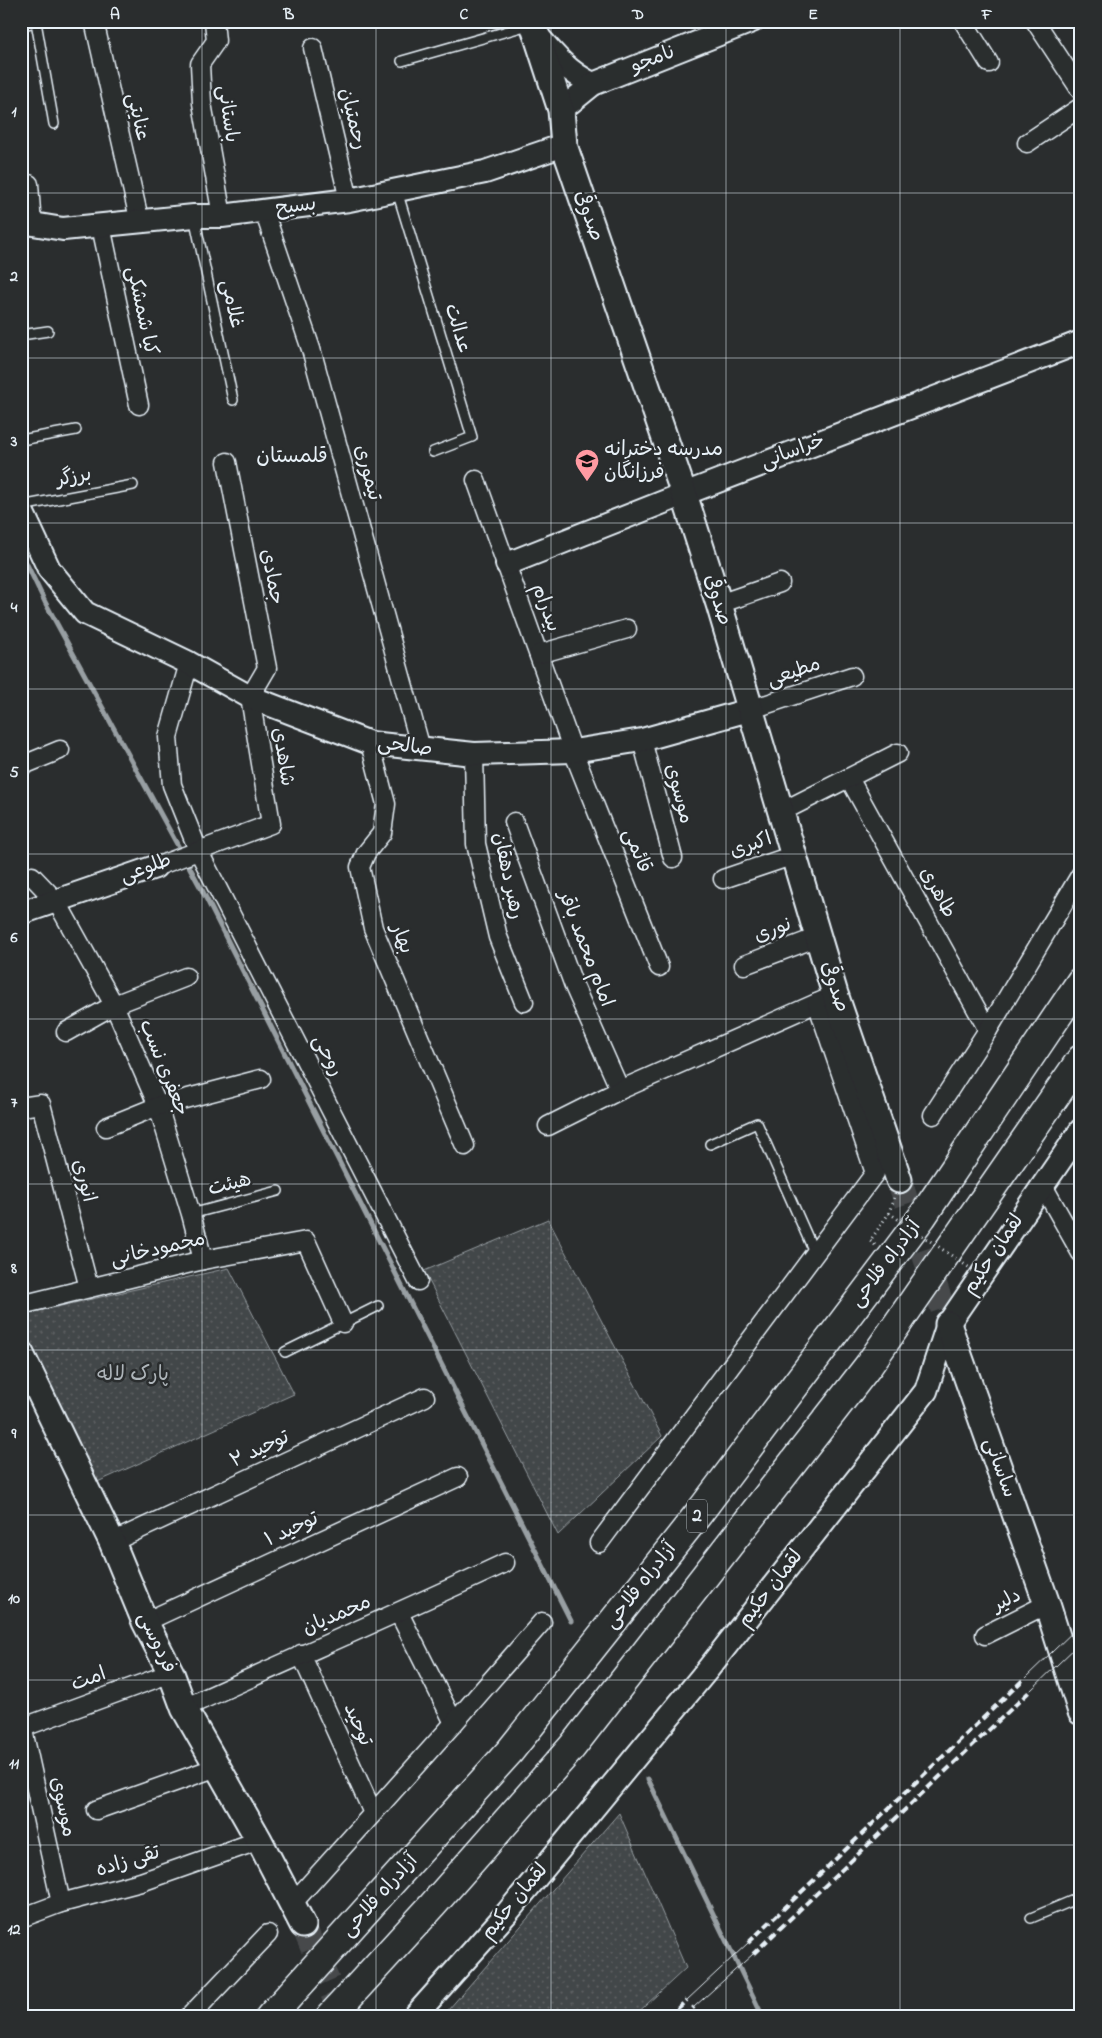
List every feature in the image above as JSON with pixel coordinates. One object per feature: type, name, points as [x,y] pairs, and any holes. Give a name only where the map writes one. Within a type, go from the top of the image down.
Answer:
[{"type":"highway","name":"آزادراه فلاحی","points":[[270,2017],[510,1751],[699,1513],[922,1217],[1081,981]]},
{"type":"highway","name":"آزادراه فلاحی","points":[[330,2017],[431,1907],[572,1746],[869,1365],[1081,1059]]},
{"type":"main road","name":"صدوقی","points":[[533,26],[561,110],[564,145],[684,494],[719,604],[818,937],[826,998],[899,1180]]},
{"type":"main road","name":"ساسانی","points":[[948,1324],[1049,1609],[1081,1712]]},
{"type":"main road","name":"فردوسی","points":[[21,1354],[112,1542],[145,1622],[171,1673],[184,1708],[259,1840],[297,1915]]},
{"type":"street","name":"عنایتی","points":[[94,21],[140,222]]},
{"type":"street","name":"باستانی","points":[[214,21],[216,41],[200,64],[202,103],[222,216]]},
{"type":"street","name":"نامجو","points":[[561,110],[593,84],[718,27],[752,21]]},
{"type":"street","points":[[964,21],[989,63]]},
{"type":"street","points":[[1034,21],[1081,91]]},
{"type":"street","points":[[533,26],[558,60],[569,70],[593,84]]},
{"type":"street","name":"رحمتیان","points":[[313,48],[349,200]]},
{"type":"street","points":[[1028,143],[1081,106]]},
{"type":"street","name":"بسیح","points":[[26,223],[63,229],[194,216],[222,216],[349,200],[485,172],[564,145]]},
{"type":"street","points":[[26,223],[29,184]]},
{"type":"street","name":"تیموری","points":[[264,210],[311,349],[421,749]]},
{"type":"street","name":"کیا شمشکی","points":[[101,226],[140,405]]},
{"type":"street","name":"خراسانی","points":[[507,564],[1081,342]]},
{"type":"street","name":"جمادی","points":[[227,462],[267,668],[250,697]]},
{"type":"street","name":"بیدرام","points":[[476,480],[573,751]]},
{"type":"street","name":"صالحی","points":[[21,508],[49,569],[85,613],[189,663],[250,697],[370,743],[474,754],[573,751],[642,740],[749,710]]},
{"type":"street","points":[[719,604],[780,583]]},
{"type":"street","points":[[539,654],[627,629]]},
{"type":"street","name":"روحی","points":[[189,663],[168,738],[172,785],[198,850],[418,1281]]},
{"type":"street","name":"مطیعی","points":[[749,710],[852,676]]},
{"type":"street","name":"شاهدی","points":[[250,697],[271,824]]},
{"type":"street","name":"موسوی","points":[[642,740],[673,858]]},
{"type":"street","name":"بهار","points":[[370,743],[386,804],[382,833],[366,853],[360,868],[373,928],[465,1146]]},
{"type":"street","points":[[21,766],[60,750]]},
{"type":"street","name":"قائمی","points":[[573,751],[659,967]]},
{"type":"street","points":[[781,812],[898,753]]},
{"type":"street","name":"رهبر دهقان","points":[[474,754],[476,844],[498,937],[524,1002]]},
{"type":"street","name":"طاهری","points":[[849,778],[988,1030]]},
{"type":"street","name":"امام محمد باقر","points":[[514,822],[574,986],[620,1090]]},
{"type":"street","name":"طلوعی","points":[[21,913],[57,902],[271,824]]},
{"type":"street","name":"اکبری","points":[[722,878],[794,855]]},
{"type":"street","points":[[933,1115],[988,1030],[1081,874]]},
{"type":"street","name":"جعفری نسب","points":[[21,878],[32,876],[57,902],[114,1005],[158,1106],[203,1260]]},
{"type":"street","name":"نوری","points":[[744,965],[818,937]]},
{"type":"street","points":[[66,1032],[114,1005],[186,977]]},
{"type":"street","points":[[548,1126],[620,1090],[826,998],[876,1173],[599,1543]]},
{"type":"street","points":[[106,1127],[158,1106],[261,1079]]},
{"type":"street","name":"انوری","points":[[21,1107],[42,1104],[89,1288]]},
{"type":"street","name":"لقمان حکیم","points":[[414,2017],[507,1913],[702,1677],[926,1391],[948,1324],[1042,1184],[1081,1130]]},
{"type":"street","points":[[1042,1184],[1081,1253]]},
{"type":"street","name":"محمودخانی","points":[[21,1305],[203,1260],[306,1241],[343,1323]]},
{"type":"street","name":"توحید ۲","points":[[112,1542],[425,1398]]},
{"type":"street","name":"توحید ۱","points":[[145,1622],[458,1477]]},
{"type":"street","name":"محمدیان","points":[[184,1708],[301,1654],[399,1613],[505,1562]]},
{"type":"street","name":"دلیر","points":[[985,1635],[1049,1609]]},
{"type":"street","points":[[399,1613],[454,1723]]},
{"type":"street","points":[[297,1915],[373,1813],[542,1622]]},
{"type":"street","name":"توحید","points":[[301,1654],[373,1813]]},
{"type":"street","name":"امت","points":[[22,1725],[171,1673]]},
{"type":"street","name":"موسوی","points":[[22,1725],[61,1903]]},
{"type":"street","points":[[96,1810],[217,1767]]},
{"type":"street","name":"تقی زاده","points":[[21,1918],[61,1903],[141,1882],[246,1845]]},
{"type":"street","points":[[189,2017],[268,1934]]},
{"type":"lane","points":[[21,26],[36,21],[54,124]]},
{"type":"lane","points":[[402,61],[533,26]]},
{"type":"lane","name":"عدالت","points":[[396,190],[472,437],[433,452]]},
{"type":"lane","name":"غلامی","points":[[194,216],[234,400]]},
{"type":"lane","points":[[21,335],[48,331]]},
{"type":"lane","points":[[21,440],[76,430]]},
{"type":"lane","name":"برزگر","points":[[21,508],[133,485]]},
{"type":"lane","points":[[710,1144],[758,1123],[815,1254]]},
{"type":"lane","name":"هیئت","points":[[191,1214],[278,1191]]},
{"type":"lane","points":[[285,1352],[378,1306]]},
{"type":"lane","points":[[1031,1918],[1081,1897]]},
{"type":"path","points":[[870,1241],[889,1213],[980,1275]]},
{"type":"green space","points":[[548,1219],[662,1436],[558,1535],[424,1271]]},
{"type":"green space","name":"پارک لاله","points":[[229,1268],[294,1394],[93,1484],[21,1339],[21,1315]]},
{"type":"green space","points":[[619,1813],[686,1968],[633,2017],[442,2017]]},
{"type":"waterway","points":[[21,552],[45,602],[202,890],[571,1621]]},
{"type":"waterway","points":[[648,1779],[763,2017]]},
{"type":"tunnel","points":[[899,1180],[948,1324]]},
{"type":"tunnel","points":[[303,1925],[343,2017]]},
{"type":"tram line","points":[[1025,1678],[1079,1626]]},
{"type":"tram line","points":[[1031,1690],[1081,1642]]},
{"type":"tram line","points":[[687,2000],[748,1943]]},
{"type":"tram line","points":[[694,2007],[753,1954]]},
{"type":"railway","points":[[748,1943],[1025,1678]]},
{"type":"railway","points":[[753,1954],[1031,1690]]},
{"type":"railway","points":[[668,2017],[687,2000]]},
{"type":"railway","points":[[684,2017],[694,2007]]},
{"type":"place","name":"مدرسه دخترانه فرزانگان","points":[[587,482]]},
{"type":"district","name":"قلمستان","points":[[292,457]]}]
